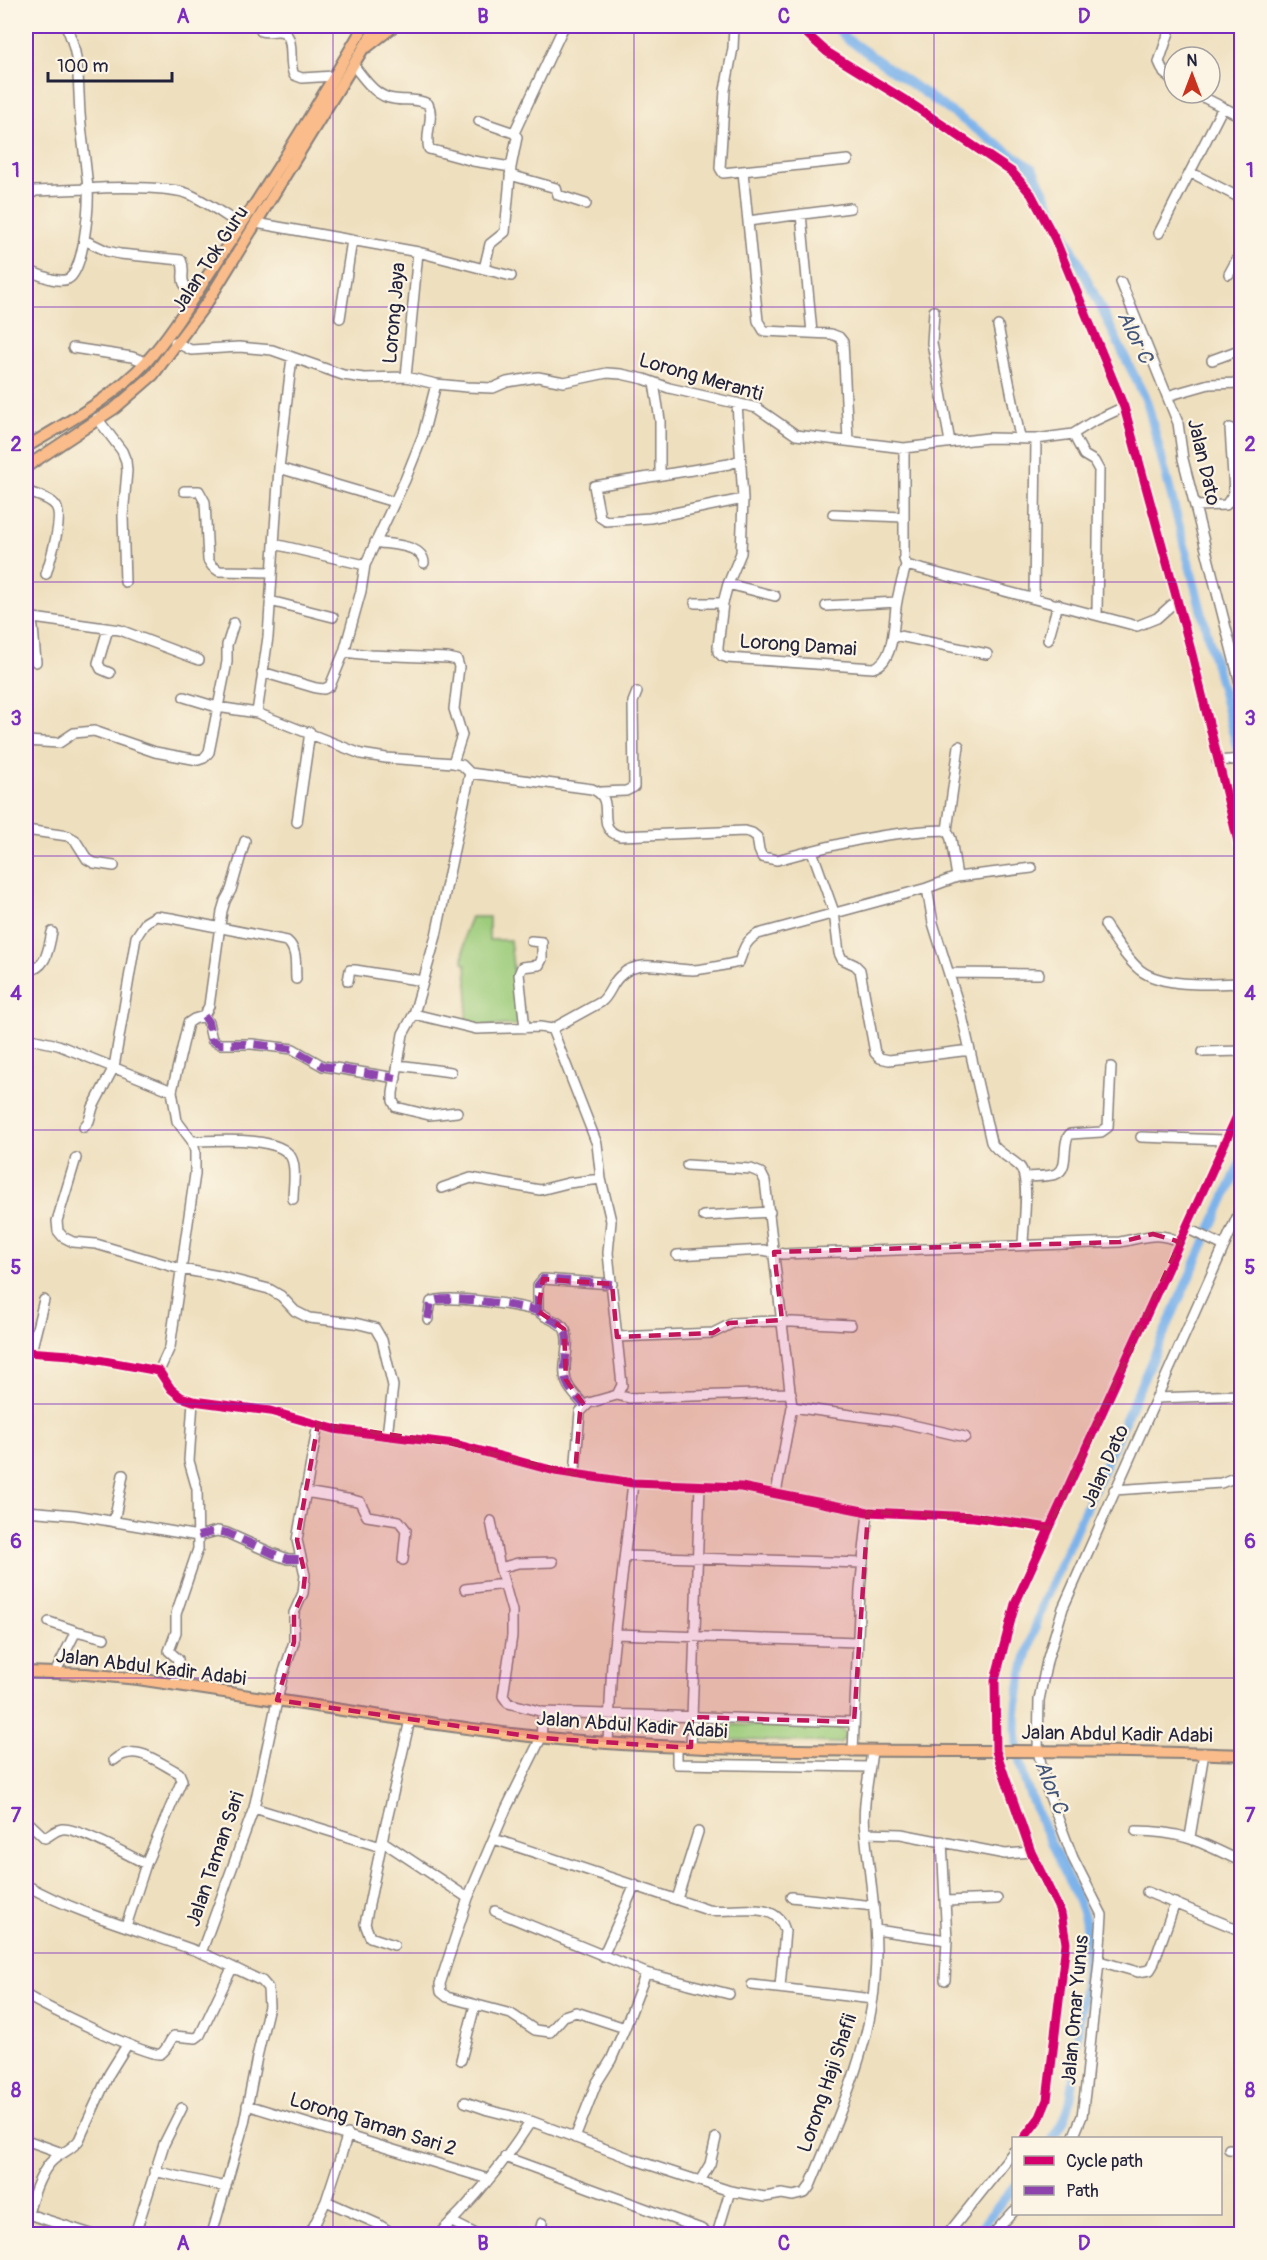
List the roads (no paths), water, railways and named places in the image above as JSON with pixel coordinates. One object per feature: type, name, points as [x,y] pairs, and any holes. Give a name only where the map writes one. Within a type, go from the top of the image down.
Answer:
[{"type":"main road","name":"Jalan Tok Guru","points":[[26,447],[110,394],[146,362],[169,333],[241,225],[364,26]]},
{"type":"main road","name":"Jalan Tok Guru","points":[[26,467],[115,408],[153,375],[208,301],[376,26]]},
{"type":"main road","points":[[364,48],[370,46],[394,26]]},
{"type":"main road","name":"Jalan Abdul Kadir Adabi","points":[[26,1672],[112,1676],[542,1738],[608,1743],[779,1751],[1033,1751],[1242,1755]]},
{"type":"street","points":[[27,270],[57,280],[66,280],[72,276],[84,240],[88,189],[80,113],[78,66],[73,39],[66,26]]},
{"type":"street","points":[[260,26],[264,33],[280,31],[285,33],[289,39],[291,68],[294,75],[302,78],[334,76]]},
{"type":"street","points":[[514,133],[564,26]]},
{"type":"street","points":[[734,26],[734,48],[725,90],[720,168],[723,173],[848,160]]},
{"type":"street","points":[[798,26],[827,52],[910,102],[999,162],[1023,182],[1055,239],[1124,407],[1192,654],[1242,858]]},
{"type":"street","points":[[1165,45],[1171,26]]},
{"type":"street","points":[[1162,53],[1159,62],[1162,69]]},
{"type":"street","points":[[353,65],[380,94],[390,98],[420,100],[428,104],[431,118],[429,148],[510,171],[556,188],[558,195],[586,204]]},
{"type":"street","points":[[1219,105],[1242,117]]},
{"type":"street","points":[[1159,233],[1223,107]]},
{"type":"street","points":[[479,121],[514,133],[518,142],[510,171],[505,232],[490,244],[484,269]]},
{"type":"street","points":[[743,172],[755,309],[760,327],[764,331],[771,332],[831,334],[839,337],[843,342],[848,440]]},
{"type":"street","points":[[1190,172],[1242,199]]},
{"type":"street","points":[[26,204],[28,196],[35,191],[112,187],[179,191],[241,225]]},
{"type":"street","points":[[748,221],[850,208]]},
{"type":"street","points":[[801,214],[812,333]]},
{"type":"street","points":[[256,223],[418,252],[511,276]]},
{"type":"street","points":[[84,240],[107,251],[120,254],[181,260],[183,284],[195,294]]},
{"type":"street","points":[[340,318],[352,240]]},
{"type":"street","points":[[1229,274],[1242,250]]},
{"type":"street","name":"Lorong Jaya","points":[[406,377],[418,252]]},
{"type":"street","name":"Jalan Dato","points":[[1121,282],[1178,423],[1183,459],[1242,691]]},
{"type":"street","points":[[934,311],[932,342],[950,442]]},
{"type":"street","points":[[998,326],[1020,437]]},
{"type":"street","name":"Lorong Meranti","points":[[176,342],[191,350],[258,348],[343,375],[364,378],[406,377],[436,384],[493,388],[537,377],[564,382],[607,374],[621,374],[757,408],[796,435],[904,448],[988,438],[1036,439],[1073,434],[1124,407]]},
{"type":"street","points":[[73,348],[146,362]]},
{"type":"street","points":[[1212,360],[1242,349]]},
{"type":"street","points":[[257,713],[268,637],[279,468],[292,357]]},
{"type":"street","points":[[654,383],[660,420],[660,475]]},
{"type":"street","points":[[1167,396],[1209,384],[1242,383]]},
{"type":"street","points":[[262,672],[316,688],[324,689],[330,686],[344,652],[361,591],[365,565],[423,435],[436,384]]},
{"type":"street","name":"Lorong Damai","points":[[737,403],[743,499],[741,553],[723,603],[718,651],[722,656],[728,658],[873,668],[885,661],[894,635],[897,602],[906,565],[903,517],[904,448]]},
{"type":"street","points":[[97,418],[122,451],[126,460],[123,516],[125,582]]},
{"type":"street","points":[[1195,506],[1226,505],[1234,493],[1230,428]]},
{"type":"street","points":[[1073,434],[1084,455],[1094,461],[1099,470],[1097,614]]},
{"type":"street","points":[[1034,598],[1036,439]]},
{"type":"street","points":[[740,460],[729,464],[594,486],[600,517],[606,521],[650,518],[743,499]]},
{"type":"street","points":[[279,468],[394,502]]},
{"type":"street","points":[[184,490],[199,491],[206,502],[208,560],[212,566],[219,571],[271,572]]},
{"type":"street","points":[[26,491],[46,498],[55,504],[59,511],[59,520],[46,574]]},
{"type":"street","points":[[833,514],[903,517]]},
{"type":"street","points":[[375,542],[411,548],[424,556],[424,562]]},
{"type":"street","points":[[274,544],[365,565]]},
{"type":"street","points":[[906,565],[1137,626],[1157,618],[1176,601]]},
{"type":"street","points":[[728,584],[775,596]]},
{"type":"street","points":[[270,601],[333,617]]},
{"type":"street","points":[[826,606],[897,602]]},
{"type":"street","points":[[695,603],[723,603]]},
{"type":"street","points":[[1048,640],[1058,604]]},
{"type":"street","points":[[36,662],[28,618],[120,630],[199,660]]},
{"type":"street","points":[[26,741],[59,742],[74,733],[94,731],[155,752],[198,760],[204,758],[209,752],[215,728],[227,662],[229,637],[234,623]]},
{"type":"street","points":[[108,629],[98,663],[101,669],[110,673]]},
{"type":"street","points":[[894,635],[987,654]]},
{"type":"street","points":[[344,652],[457,660],[459,667],[454,709],[462,735],[453,763]]},
{"type":"street","points":[[184,697],[217,707],[257,713],[361,754],[453,763],[462,765],[470,773],[581,787],[601,792],[626,791],[634,787],[633,702],[637,692]]},
{"type":"street","points":[[297,822],[310,732]]},
{"type":"street","points":[[957,877],[951,839],[947,830],[959,746]]},
{"type":"street","points":[[1219,760],[1242,759]]},
{"type":"street","points":[[457,1113],[429,1115],[396,1107],[393,1093],[403,1034],[414,1014],[436,936],[470,773]]},
{"type":"street","points":[[601,792],[606,804],[606,823],[613,834],[620,836],[745,831],[757,837],[762,857],[777,860],[869,837],[901,832],[947,830]]},
{"type":"street","points":[[26,830],[68,836],[75,840],[87,859],[94,863],[114,866]]},
{"type":"street","points":[[159,1371],[170,1347],[195,1174],[195,1150],[192,1141],[177,1121],[172,1091],[186,1029],[194,1019],[204,1016],[209,1006],[216,961],[218,927],[245,841]]},
{"type":"street","points":[[812,851],[834,912],[839,953],[842,959],[860,970],[875,1053],[880,1058],[889,1060],[970,1050]]},
{"type":"street","points":[[414,1014],[476,1029],[552,1029],[607,998],[620,976],[632,969],[664,966],[697,970],[739,962],[745,944],[758,934],[927,888],[957,877],[1032,868]]},
{"type":"street","points":[[927,888],[933,923],[950,973],[991,1142],[993,1147],[1020,1167],[1026,1177],[1023,1245]]},
{"type":"street","points":[[84,1127],[114,1067],[132,954],[136,937],[146,922],[156,916],[287,941],[292,945],[295,954],[296,979]]},
{"type":"street","points":[[1105,924],[1129,958],[1141,970],[1155,977],[1199,984],[1242,983]]},
{"type":"street","points":[[26,971],[40,967],[45,959],[52,932]]},
{"type":"street","points":[[525,1028],[519,974],[522,967],[539,965],[542,959],[542,942],[531,941]]},
{"type":"street","points":[[348,981],[350,970],[355,970],[423,981]]},
{"type":"street","points":[[950,973],[1039,974]]},
{"type":"street","points":[[204,1016],[208,1022],[212,1040],[220,1044],[252,1044],[293,1049],[323,1066],[396,1078]]},
{"type":"street","points":[[552,1029],[595,1135],[601,1179],[610,1217],[608,1253],[622,1385],[617,1395]]},
{"type":"street","points":[[26,1038],[58,1045],[172,1091]]},
{"type":"street","points":[[1203,1052],[1242,1051]]},
{"type":"street","points":[[398,1065],[451,1072]]},
{"type":"street","points":[[1026,1177],[1055,1174],[1060,1171],[1063,1166],[1066,1140],[1070,1134],[1101,1132],[1108,1127],[1111,1067]]},
{"type":"street","points":[[1025,2137],[1040,2117],[1047,2100],[1066,1943],[1061,1913],[1031,1852],[996,1751],[995,1680],[1015,1604],[1180,1242],[1188,1229],[1242,1105]]},
{"type":"street","points":[[1141,1137],[1225,1140]]},
{"type":"street","points":[[192,1141],[243,1141],[271,1144],[285,1150],[292,1159],[293,1199]]},
{"type":"street","points":[[76,1158],[57,1221],[58,1232],[63,1238],[73,1242],[96,1244],[181,1269],[269,1289],[281,1296],[295,1311],[309,1318],[355,1323],[375,1328],[380,1333],[393,1386],[387,1434]]},
{"type":"street","points":[[687,1165],[751,1169],[761,1173],[765,1181],[792,1407],[776,1493]]},
{"type":"street","points":[[442,1188],[471,1178],[540,1190],[568,1183],[601,1179]]},
{"type":"street","name":"Jalan Dato","points":[[1033,1751],[1039,1700],[1047,1661],[1063,1608],[1242,1206]]},
{"type":"street","points":[[703,1216],[770,1212]]},
{"type":"street","points":[[1188,1229],[1223,1245]]},
{"type":"street","points":[[677,1255],[763,1250],[783,1254],[1120,1242],[1153,1234],[1161,1234],[1180,1242]]},
{"type":"street","points":[[584,1406],[566,1380],[564,1329],[555,1321],[543,1317],[538,1311],[538,1285],[543,1279],[612,1284]]},
{"type":"street","points":[[428,1319],[431,1302],[438,1298],[470,1299],[538,1311]]},
{"type":"street","points":[[44,1300],[28,1352],[70,1355],[159,1371],[171,1389],[181,1397],[193,1401],[270,1411],[334,1429],[455,1444],[555,1471],[633,1483],[741,1488],[868,1512],[974,1517],[1049,1528]]},
{"type":"street","points":[[617,1337],[713,1333],[729,1323],[782,1322],[851,1325]]},
{"type":"street","points":[[575,1474],[578,1417],[584,1406],[617,1395],[629,1398],[791,1393]]},
{"type":"street","points":[[1156,1398],[1242,1395]]},
{"type":"street","points":[[175,1685],[178,1659],[169,1651],[176,1632],[176,1614],[198,1549],[197,1489],[189,1461],[193,1401]]},
{"type":"street","points":[[792,1407],[895,1421],[965,1437]]},
{"type":"street","name":"Jalan Taman Sari","points":[[212,2235],[244,2123],[270,1998],[268,1988],[262,1981],[201,1953],[254,1808],[277,1700],[294,1642],[294,1613],[303,1593],[305,1575],[297,1540],[318,1424]]},
{"type":"street","points":[[114,1522],[123,1475]]},
{"type":"street","points":[[1114,1490],[1221,1483],[1242,1475]]},
{"type":"street","points":[[608,1743],[615,1634],[633,1483]]},
{"type":"street","points":[[691,1747],[700,1485]]},
{"type":"street","points":[[305,1492],[354,1500],[360,1502],[367,1516],[399,1521],[406,1530],[403,1560]]},
{"type":"street","points":[[26,1511],[75,1515],[198,1536],[217,1531],[227,1533],[288,1559],[301,1559]]},
{"type":"street","points":[[853,1751],[858,1642],[868,1512]]},
{"type":"street","points":[[491,1521],[500,1568],[512,1611],[512,1636],[504,1700],[543,1712],[854,1722]]},
{"type":"street","points":[[625,1556],[863,1563]]},
{"type":"street","points":[[500,1568],[518,1563],[553,1562]]},
{"type":"street","points":[[465,1589],[504,1584]]},
{"type":"street","points":[[49,1622],[104,1638]]},
{"type":"street","points":[[55,1673],[76,1631]]},
{"type":"street","points":[[615,1634],[858,1642]]},
{"type":"street","points":[[543,1712],[542,1738],[506,1809],[468,1899],[440,1988],[443,1995],[447,1997],[512,2014],[535,2030],[544,2032],[550,2032],[564,2016],[576,2012],[625,2028]]},
{"type":"street","points":[[394,1945],[369,1937],[366,1928],[381,1844],[410,1720]]},
{"type":"street","points":[[677,1747],[677,1764],[870,1767]]},
{"type":"street","name":"Lorong Haji Shafii","points":[[730,2192],[765,2197],[782,2194],[794,2196],[805,2193],[845,2100],[870,2019],[873,1999],[876,1930],[865,1833],[872,1751]]},
{"type":"street","name":"Jalan Omar Yunus","points":[[1033,1751],[1073,1858],[1102,1915],[1100,1961],[1082,2116],[1074,2137]]},
{"type":"street","points":[[114,1761],[127,1752],[143,1754],[179,1773],[182,1780],[146,1864],[126,1926]]},
{"type":"street","points":[[1190,1837],[1204,1753]]},
{"type":"street","points":[[254,1808],[381,1844],[468,1899]]},
{"type":"street","points":[[26,1820],[45,1838],[56,1831],[68,1829],[114,1847],[146,1864]]},
{"type":"street","points":[[1136,1831],[1162,1831],[1190,1837],[1242,1862]]},
{"type":"street","points":[[677,1899],[698,1832]]},
{"type":"street","points":[[865,1833],[901,1834],[1005,1854],[1031,1852]]},
{"type":"street","points":[[494,1839],[708,1910],[730,1912],[759,1910],[779,1917],[785,1931],[780,1988]]},
{"type":"street","points":[[942,1841],[947,1940],[945,1980]]},
{"type":"street","points":[[26,1885],[40,1893],[201,1953]]},
{"type":"street","points":[[603,1956],[635,1885]]},
{"type":"street","points":[[1148,1892],[1242,1931]]},
{"type":"street","points":[[791,1897],[874,1906]]},
{"type":"street","points":[[946,1901],[997,1899]]},
{"type":"street","points":[[1100,1961],[1141,1972],[1150,1970],[1154,1965],[1175,1903]]},
{"type":"street","points":[[495,1911],[646,1973],[729,1994]]},
{"type":"street","points":[[876,1930],[947,1940]]},
{"type":"street","points":[[26,1995],[40,2004],[127,2045],[159,2055],[174,2037],[196,2038],[200,2035],[232,1968]]},
{"type":"street","points":[[575,2138],[596,2084],[611,2060],[625,2028],[646,1973]]},
{"type":"street","points":[[752,1985],[873,1999]]},
{"type":"street","points":[[461,2060],[475,2005]]},
{"type":"street","points":[[91,2235],[27,2217],[44,2171],[62,2153],[72,2149],[79,2140],[109,2074],[127,2045]]},
{"type":"street","points":[[465,2102],[531,2121],[730,2192],[718,2231],[713,2235]]},
{"type":"street","name":"Lorong Taman Sari 2","points":[[247,2104],[488,2179]]},
{"type":"street","points":[[135,2235],[154,2171],[164,2144],[182,2108]]},
{"type":"street","points":[[439,2235],[488,2179],[531,2121]]},
{"type":"street","points":[[310,2235],[326,2201],[348,2134]]},
{"type":"street","points":[[700,2181],[710,2164],[716,2138]]},
{"type":"street","points":[[26,2140],[62,2153]]},
{"type":"street","points":[[1229,2149],[1242,2150]]},
{"type":"street","points":[[948,2235],[1012,2154]]},
{"type":"street","points":[[505,2157],[701,2229],[709,2235]]},
{"type":"street","points":[[154,2171],[226,2187]]},
{"type":"street","points":[[326,2201],[378,2224],[393,2235]]},
{"type":"street","points":[[999,2233],[1012,2214]]},
{"type":"street","points":[[452,2222],[476,2235]]},
{"type":"street","points":[[539,2235],[542,2223]]},
{"type":"waterway","name":"Alor C","points":[[835,26],[846,38],[1033,169],[1147,402],[1242,767]]},
{"type":"waterway","name":"Alor C","points":[[1054,2137],[1065,2118],[1073,2084],[1086,1969],[1085,1921],[1080,1904],[1036,1811],[1024,1777],[1017,1743],[1019,1689],[1044,1601],[1242,1159]]},
{"type":"waterway","name":"Alor C","points":[[975,2234],[1012,2189]]}]
